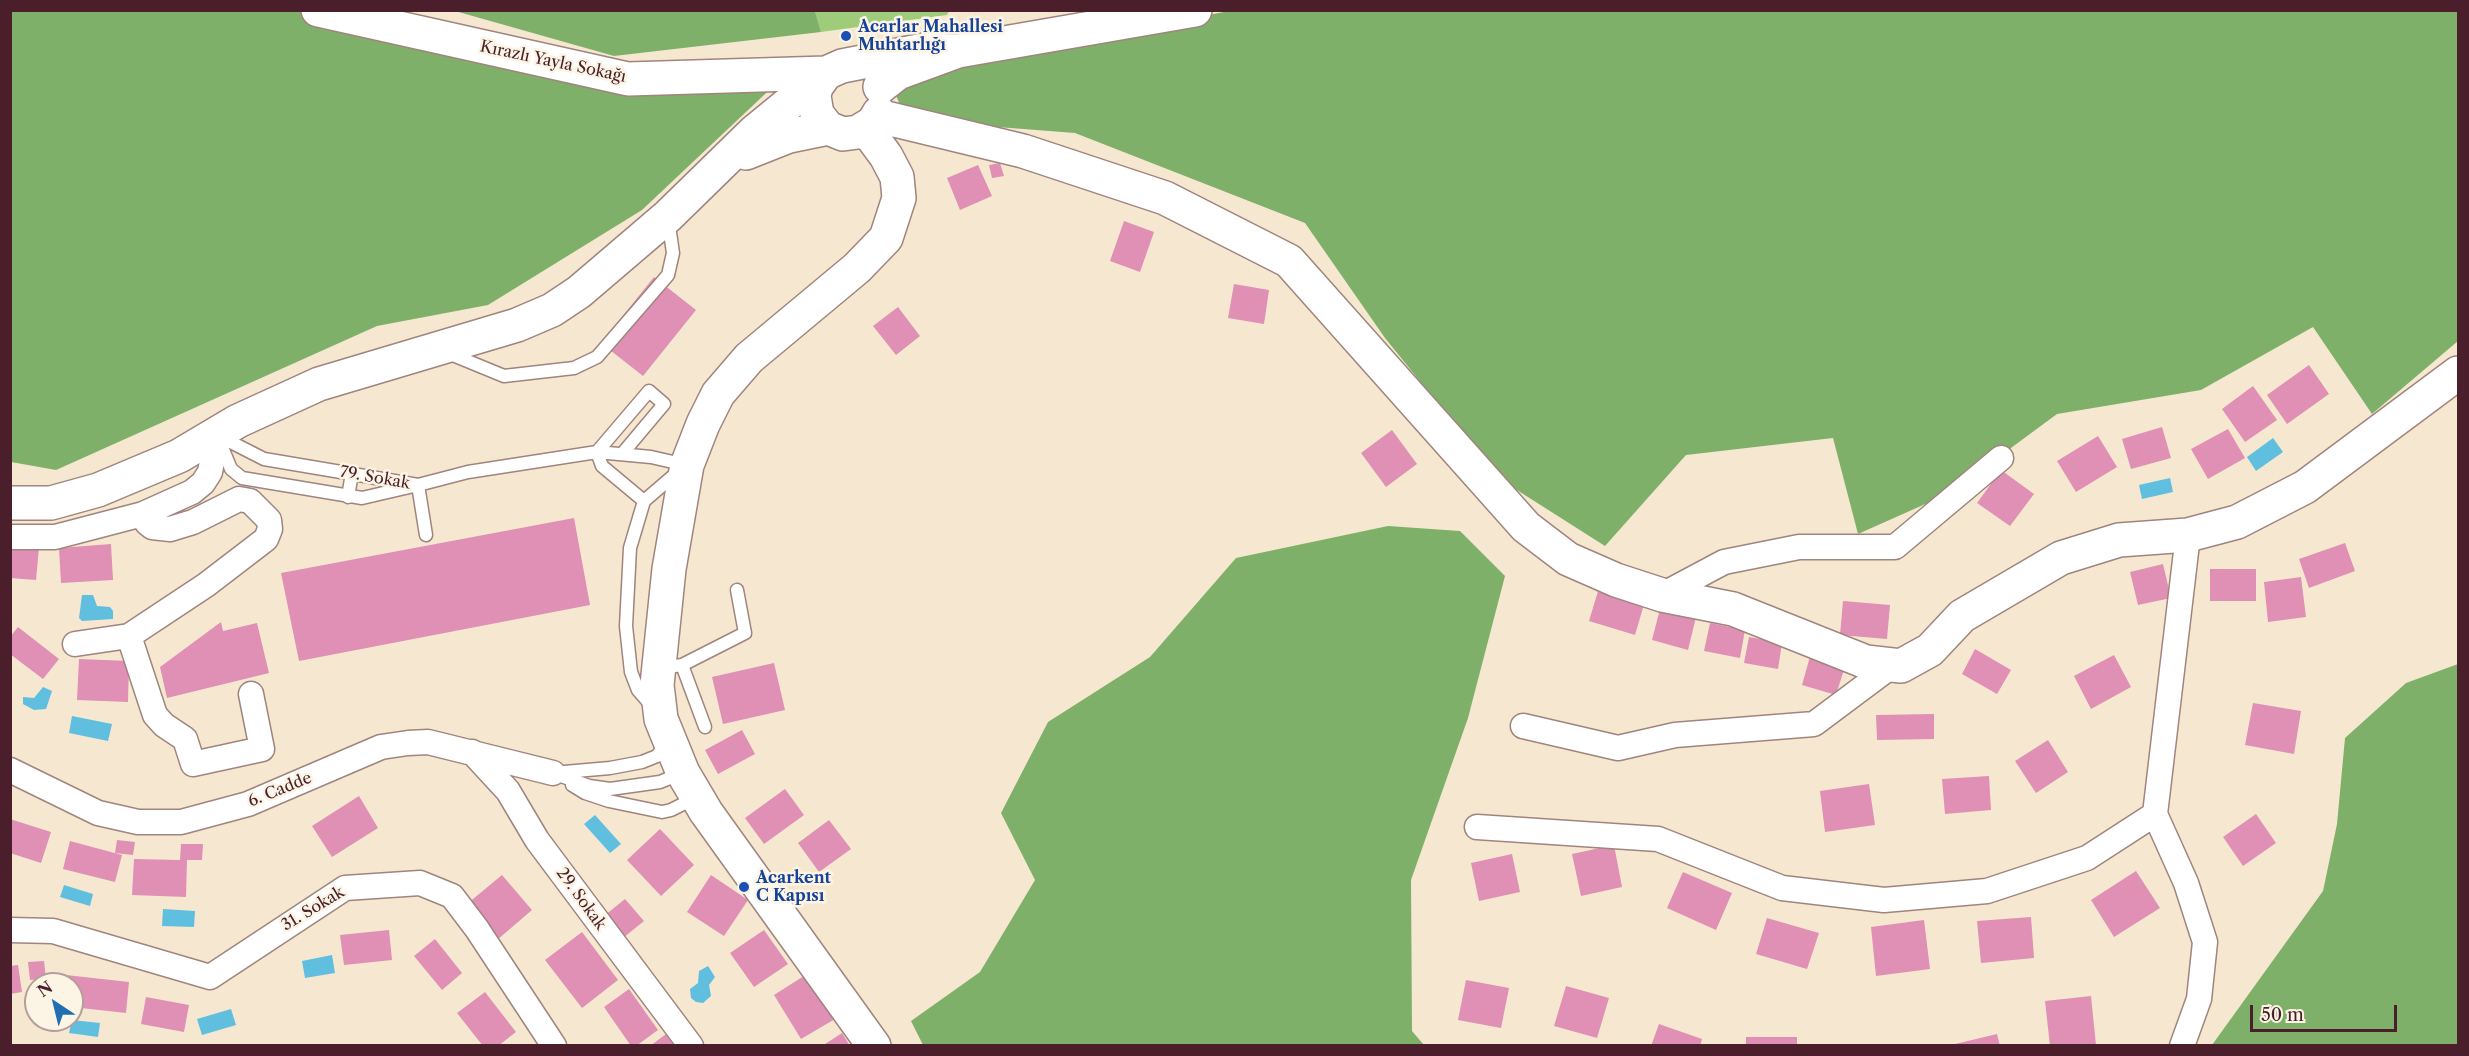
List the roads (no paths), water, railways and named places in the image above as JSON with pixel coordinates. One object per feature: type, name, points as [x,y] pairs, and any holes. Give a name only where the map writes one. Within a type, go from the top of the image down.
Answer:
[{"type":"street","name":"Kırazlı Yayla Sokağı","points":[[318,10],[628,79],[838,69],[924,50],[958,51]]},
{"type":"street","points":[[726,163],[766,143],[828,128],[851,134],[875,111],[898,73],[958,51],[1195,10]]},
{"type":"street","points":[[828,128],[817,114],[814,96],[816,87],[838,69]]},
{"type":"street","points":[[10,537],[55,537],[142,514],[192,492],[203,483],[210,472],[217,435],[236,408],[286,381],[362,355],[405,347],[436,347],[517,325],[552,310],[579,292],[668,216],[726,163],[754,132],[838,69],[868,72],[886,156],[897,177],[899,198],[886,238],[857,268],[748,358],[718,394],[687,465],[669,569],[670,667],[657,685],[666,729],[690,785],[874,1046]]},
{"type":"street","points":[[875,111],[1023,151],[1165,198],[1289,261],[1526,527],[1568,559],[1616,580],[1662,595],[1733,609],[1866,662],[1901,666],[1930,650],[1962,616],[2061,558],[2119,540],[2188,535],[2237,522],[2306,487],[2458,373]]},
{"type":"street","points":[[10,503],[51,503],[98,490],[179,456],[217,435]]},
{"type":"street","points":[[1662,595],[1724,562],[1799,547],[1894,547],[2001,458]]},
{"type":"street","points":[[75,644],[129,636],[253,552],[266,539],[270,529],[270,520],[263,511],[250,501],[238,499],[193,522],[170,529],[152,527],[142,514]]},
{"type":"street","points":[[2182,1046],[2199,999],[2205,942],[2186,883],[2155,814],[2188,535]]},
{"type":"street","points":[[129,636],[155,714],[164,725],[185,739],[193,764],[262,749],[252,694]]},
{"type":"street","points":[[1522,726],[1618,748],[1675,735],[1814,724],[1893,665]]},
{"type":"street","name":"6. Cadde","points":[[10,770],[98,813],[138,822],[181,822],[248,804],[381,747],[428,742],[553,773]]},
{"type":"street","name":"29. Sokak","points":[[472,752],[508,791],[537,840],[691,1046]]},
{"type":"street","points":[[1477,827],[1658,839],[1782,888],[1884,900],[1987,891],[2087,858],[2155,814]]},
{"type":"street","name":"31. Sokak","points":[[10,930],[53,931],[210,976],[345,888],[420,883],[452,896],[477,929],[554,1046]]},
{"type":"lane","points":[[436,347],[504,376],[574,368],[597,357],[669,275],[673,254],[668,216]]},
{"type":"lane","points":[[597,452],[649,391],[664,404],[622,454]]},
{"type":"lane","name":"79. Sokak","points":[[217,435],[264,459],[418,485]]},
{"type":"lane","name":"79. Sokak","points":[[217,435],[231,469],[242,478],[362,498],[418,485]]},
{"type":"lane","points":[[426,535],[418,485],[489,468],[597,452],[687,465]]},
{"type":"lane","points":[[597,452],[602,466],[644,501]]},
{"type":"lane","points":[[553,773],[610,768],[642,762],[657,756],[666,729],[638,690],[631,672],[626,626],[630,548],[644,501],[655,489],[687,465]]},
{"type":"lane","points":[[348,496],[352,473]]},
{"type":"lane","points":[[705,728],[670,667],[745,633],[737,590]]},
{"type":"lane","points":[[553,773],[585,793],[649,810],[671,810],[690,785]]},
{"type":"lane","points":[[553,773],[589,786],[609,789],[660,782],[690,785]]},
{"type":"water","points":[[2273,438],[2283,452],[2256,471],[2247,457]]},
{"type":"water","points":[[2170,478],[2173,492],[2142,499],[2139,485]]},
{"type":"water","points":[[82,595],[93,595],[97,606],[110,607],[113,611],[113,619],[82,621],[79,618]]},
{"type":"water","points":[[43,687],[52,691],[46,709],[34,710],[23,704],[23,697],[34,698]]},
{"type":"water","points":[[72,716],[112,724],[108,741],[69,733]]},
{"type":"water","points":[[595,815],[621,844],[610,853],[584,824]]},
{"type":"water","points":[[64,885],[93,894],[90,906],[60,897]]},
{"type":"water","points":[[163,909],[195,911],[194,927],[162,926]]},
{"type":"water","points":[[332,955],[335,973],[305,978],[302,961]]},
{"type":"water","points":[[708,966],[715,977],[709,985],[711,996],[703,1003],[696,1002],[691,998],[690,989],[698,983],[699,971]]},
{"type":"water","points":[[231,1009],[236,1025],[202,1035],[197,1019]]},
{"type":"water","points":[[84,1021],[100,1023],[98,1037],[69,1033],[84,1032]]},
{"type":"place","name":"Acarlar Mahallesi Muhtarlığı","points":[[846,36]]},
{"type":"place","name":"Acarkent C Kapısı","points":[[744,887]]}]
